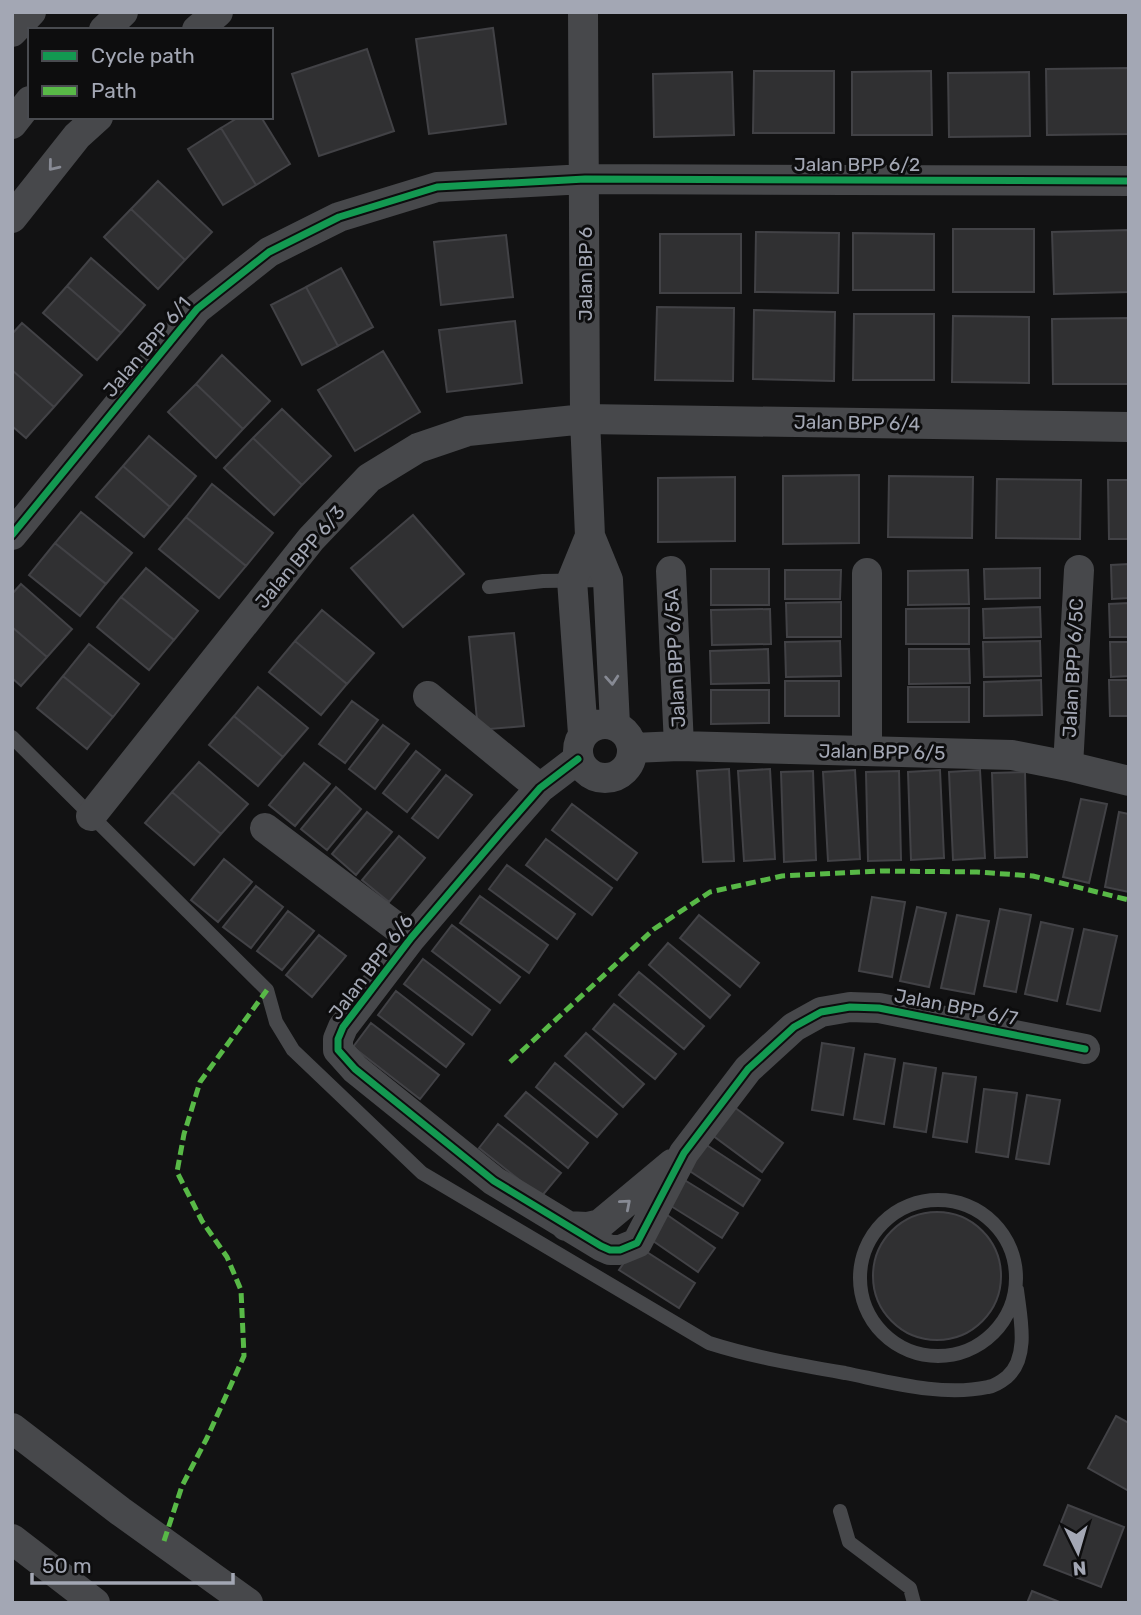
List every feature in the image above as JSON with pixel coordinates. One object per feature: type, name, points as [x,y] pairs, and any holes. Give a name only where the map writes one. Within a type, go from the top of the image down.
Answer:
[{"type":"street","points":[[12,32],[31,12]]},
{"type":"street","points":[[106,28],[123,12]]},
{"type":"street","points":[[199,28],[218,12]]},
{"type":"street","name":"Jalan BP 6","points":[[583,12],[586,419],[590,536]]},
{"type":"street","points":[[12,124],[28,104]]},
{"type":"street","points":[[12,218],[78,136],[96,119]]},
{"type":"street","name":"Jalan BPP 6/2","points":[[585,178],[1129,181]]},
{"type":"street","name":"Jalan BPP 6/1","points":[[12,535],[197,309],[269,252],[340,217],[437,187],[585,178]]},
{"type":"street","name":"Jalan BPP 6/4","points":[[586,419],[1129,427]]},
{"type":"street","name":"Jalan BPP 6/3","points":[[92,816],[311,539],[369,478],[418,448],[468,431],[586,419]]},
{"type":"street","points":[[590,536],[608,580],[610,638],[624,737],[632,758],[620,775],[610,778],[590,775],[583,768],[581,746],[572,580],[590,536]]},
{"type":"street","name":"Jalan BPP 6/5C","points":[[1068,766],[1079,570]]},
{"type":"street","name":"Jalan BPP 6/5A","points":[[671,571],[679,746]]},
{"type":"street","points":[[867,573],[867,750]]},
{"type":"street","points":[[576,638],[610,638]]},
{"type":"street","points":[[428,696],[540,788]]},
{"type":"street","points":[[581,746],[598,725],[624,737]]},
{"type":"street","name":"Jalan BPP 6/5","points":[[624,737],[679,746],[759,750],[867,750],[1012,755],[1129,781]]},
{"type":"street","name":"Jalan BPP 6/6","points":[[565,1226],[494,1181],[355,1069],[338,1050],[338,1039],[343,1027],[411,938],[540,788],[581,746]]},
{"type":"street","points":[[265,828],[411,938]]},
{"type":"street","name":"Jalan BPP 6/7","points":[[565,1226],[587,1227],[600,1224],[684,1153],[748,1069],[794,1027],[821,1013],[850,1007],[879,1008],[1085,1049]]},
{"type":"street","points":[[12,1428],[120,1511],[248,1603]]},
{"type":"street","points":[[12,1539],[95,1603]]},
{"type":"lane","points":[[489,587],[572,580],[608,580]]},
{"type":"lane","points":[[12,737],[267,990],[276,1022],[293,1050],[422,1173],[709,1343],[750,1356],[909,1386],[947,1389],[991,1386],[1008,1376],[1019,1358],[1021,1336],[1016,1261],[1004,1234],[984,1214],[957,1202],[928,1200],[900,1209],[877,1227],[863,1253],[859,1282],[865,1310],[882,1334],[906,1350],[934,1357],[963,1353],[988,1340],[1007,1317],[1017,1290]]},
{"type":"lane","points":[[840,1511],[849,1542],[910,1588],[914,1603]]},
{"type":"building","points":[[493,28],[506,124],[429,134],[416,39]]},
{"type":"building","points":[[367,49],[394,131],[319,156],[292,74]]},
{"type":"building","points":[[1129,68],[1129,134],[1047,135],[1046,69]]},
{"type":"building","points":[[754,71],[834,71],[834,133],[753,133]]},
{"type":"building","points":[[931,71],[932,135],[852,135],[852,72]]},
{"type":"building","points":[[732,72],[734,135],[654,137],[653,74]]},
{"type":"building","points":[[1029,72],[1030,136],[949,137],[948,73]]},
{"type":"building","points":[[236,119],[262,119],[290,164],[256,185],[221,128]]},
{"type":"building","points":[[221,128],[256,185],[223,205],[188,149]]},
{"type":"building","points":[[158,181],[212,232],[185,260],[131,209]]},
{"type":"building","points":[[131,209],[185,260],[158,289],[104,237]]},
{"type":"building","points":[[953,229],[1034,229],[1034,292],[953,292]]},
{"type":"building","points":[[1129,230],[1129,292],[1054,294],[1052,232]]},
{"type":"building","points":[[756,232],[839,233],[838,293],[755,292]]},
{"type":"building","points":[[853,233],[934,234],[934,290],[853,290]]},
{"type":"building","points":[[660,234],[741,234],[741,293],[660,293]]},
{"type":"building","points":[[506,235],[513,297],[441,305],[434,242]]},
{"type":"building","points":[[91,258],[145,305],[121,333],[67,286]]},
{"type":"building","points":[[341,268],[373,327],[338,346],[306,287]]},
{"type":"building","points":[[67,286],[121,333],[97,360],[43,313]]},
{"type":"building","points":[[306,287],[338,346],[302,365],[271,305]]},
{"type":"building","points":[[657,307],[734,308],[733,381],[655,380]]},
{"type":"building","points":[[754,310],[835,312],[834,381],[753,379]]},
{"type":"building","points":[[854,314],[934,314],[934,380],[853,380]]},
{"type":"building","points":[[953,316],[1029,317],[1029,383],[952,382]]},
{"type":"building","points":[[1129,318],[1129,384],[1053,384],[1052,319]]},
{"type":"building","points":[[515,321],[522,383],[447,392],[439,330]]},
{"type":"building","points":[[22,323],[82,375],[54,407],[12,370],[12,334]]},
{"type":"building","points":[[383,351],[420,412],[355,451],[318,390]]},
{"type":"building","points":[[222,355],[270,401],[243,429],[196,384]]},
{"type":"building","points":[[12,370],[54,407],[26,438],[12,426]]},
{"type":"building","points":[[196,384],[243,429],[216,458],[168,412]]},
{"type":"building","points":[[282,409],[331,456],[302,485],[253,438]]},
{"type":"building","points":[[149,436],[196,476],[170,507],[123,466]]},
{"type":"building","points":[[253,438],[302,485],[274,515],[224,468]]},
{"type":"building","points":[[123,466],[170,507],[144,537],[96,497]]},
{"type":"building","points":[[859,475],[859,543],[783,544],[783,476]]},
{"type":"building","points":[[889,476],[973,477],[972,538],[888,537]]},
{"type":"building","points":[[735,477],[735,541],[658,542],[658,478]]},
{"type":"building","points":[[997,479],[1081,480],[1080,539],[996,538]]},
{"type":"building","points":[[1108,480],[1129,480],[1129,539],[1109,539]]},
{"type":"building","points":[[212,484],[273,533],[246,566],[186,517]]},
{"type":"building","points":[[81,512],[132,553],[106,584],[55,543]]},
{"type":"building","points":[[413,515],[464,574],[403,627],[351,568]]},
{"type":"building","points":[[186,517],[246,566],[219,598],[159,549]]},
{"type":"building","points":[[55,543],[106,584],[80,616],[29,575]]},
{"type":"building","points":[[1129,564],[1129,598],[1112,599],[1111,565]]},
{"type":"building","points":[[146,568],[198,611],[174,640],[121,597]]},
{"type":"building","points":[[1040,568],[1040,598],[985,599],[984,569]]},
{"type":"building","points":[[711,569],[769,569],[769,605],[711,605]]},
{"type":"building","points":[[785,570],[841,570],[840,599],[785,599]]},
{"type":"building","points":[[968,570],[969,604],[908,605],[908,571]]},
{"type":"building","points":[[21,584],[72,629],[47,657],[12,627],[12,594]]},
{"type":"building","points":[[121,597],[174,640],[149,670],[97,627]]},
{"type":"building","points":[[841,602],[841,637],[787,637],[786,603]]},
{"type":"building","points":[[1129,603],[1129,637],[1110,637],[1109,604]]},
{"type":"building","points":[[1040,607],[1041,637],[984,638],[983,609]]},
{"type":"building","points":[[969,608],[969,644],[906,644],[906,609]]},
{"type":"building","points":[[770,609],[771,644],[712,645],[711,610]]},
{"type":"building","points":[[322,610],[374,653],[347,684],[295,641]]},
{"type":"building","points":[[12,627],[47,657],[21,686],[12,678]]},
{"type":"building","points":[[514,633],[524,726],[478,730],[469,637]]},
{"type":"building","points":[[295,641],[347,684],[321,715],[269,672]]},
{"type":"building","points":[[840,641],[841,676],[786,677],[785,642]]},
{"type":"building","points":[[1040,641],[1041,676],[984,677],[983,642]]},
{"type":"building","points":[[1110,642],[1129,642],[1129,676],[1111,677]]},
{"type":"building","points":[[89,644],[139,684],[113,717],[63,676]]},
{"type":"building","points":[[768,649],[769,683],[711,684],[710,651]]},
{"type":"building","points":[[909,649],[969,649],[970,683],[909,684]]},
{"type":"building","points":[[63,676],[113,717],[87,749],[37,708]]},
{"type":"building","points":[[1041,680],[1042,715],[984,716],[984,682]]},
{"type":"building","points":[[1109,680],[1129,680],[1129,716],[1110,716]]},
{"type":"building","points":[[785,681],[839,681],[839,716],[785,716]]},
{"type":"building","points":[[258,687],[308,728],[283,757],[234,716]]},
{"type":"building","points":[[908,687],[969,687],[969,722],[908,722]]},
{"type":"building","points":[[711,690],[769,690],[769,723],[711,724]]},
{"type":"building","points":[[352,701],[378,720],[345,763],[319,744]]},
{"type":"building","points":[[234,716],[283,757],[258,786],[209,745]]},
{"type":"building","points":[[383,725],[409,744],[375,789],[349,769]]},
{"type":"building","points":[[416,751],[440,770],[407,812],[383,793]]},
{"type":"building","points":[[199,762],[248,804],[221,834],[172,792]]},
{"type":"building","points":[[304,763],[330,784],[295,826],[269,805]]},
{"type":"building","points":[[729,769],[734,861],[703,862],[697,771]]},
{"type":"building","points":[[770,769],[775,859],[744,861],[738,771]]},
{"type":"building","points":[[855,770],[860,859],[828,861],[823,772]]},
{"type":"building","points":[[940,770],[944,858],[911,860],[908,772]]},
{"type":"building","points":[[980,770],[985,858],[953,860],[949,772]]},
{"type":"building","points":[[813,771],[816,860],[784,862],[781,772]]},
{"type":"building","points":[[899,771],[901,860],[868,861],[866,772]]},
{"type":"building","points":[[1025,772],[1027,857],[995,858],[992,773]]},
{"type":"building","points":[[446,775],[472,795],[438,838],[412,818]]},
{"type":"building","points":[[336,787],[361,809],[327,850],[301,829]]},
{"type":"building","points":[[172,792],[221,834],[194,865],[145,823]]},
{"type":"building","points":[[1081,799],[1107,804],[1089,883],[1063,877]]},
{"type":"building","points":[[572,804],[637,853],[617,880],[552,830]]},
{"type":"building","points":[[367,812],[392,832],[356,875],[332,854]]},
{"type":"building","points":[[1119,812],[1129,814],[1129,892],[1105,887]]},
{"type":"building","points":[[399,836],[425,858],[389,902],[362,880]]},
{"type":"building","points":[[546,839],[612,888],[592,915],[526,865]]},
{"type":"building","points":[[224,859],[252,882],[218,922],[191,900]]},
{"type":"building","points":[[507,865],[575,914],[557,939],[489,889]]},
{"type":"building","points":[[256,886],[283,907],[251,948],[223,927]]},
{"type":"building","points":[[480,896],[548,945],[529,973],[460,923]]},
{"type":"building","points":[[872,897],[905,902],[892,977],[859,971]]},
{"type":"building","points":[[917,907],[946,913],[929,987],[900,981]]},
{"type":"building","points":[[1000,909],[1031,915],[1016,992],[984,986]]},
{"type":"building","points":[[288,911],[314,931],[282,970],[257,951]]},
{"type":"building","points":[[699,915],[759,963],[740,987],[680,938]]},
{"type":"building","points":[[957,915],[989,921],[974,994],[941,988]]},
{"type":"building","points":[[1041,922],[1073,929],[1057,1001],[1025,994]]},
{"type":"building","points":[[452,925],[520,977],[500,1003],[432,951]]},
{"type":"building","points":[[1084,929],[1117,936],[1100,1011],[1067,1004]]},
{"type":"building","points":[[319,935],[346,956],[312,997],[286,975]]},
{"type":"building","points":[[668,943],[730,995],[710,1018],[649,965]]},
{"type":"building","points":[[423,959],[490,1010],[472,1035],[404,984]]},
{"type":"building","points":[[639,972],[704,1026],[684,1049],[619,995]]},
{"type":"building","points":[[396,991],[464,1044],[446,1067],[378,1015]]},
{"type":"building","points":[[614,1004],[676,1054],[655,1079],[593,1029]]},
{"type":"building","points":[[371,1023],[439,1075],[420,1099],[353,1047]]},
{"type":"building","points":[[586,1033],[644,1084],[623,1107],[565,1056]]},
{"type":"building","points":[[822,1043],[854,1048],[843,1115],[812,1110]]},
{"type":"building","points":[[865,1054],[895,1059],[884,1124],[854,1119]]},
{"type":"building","points":[[555,1063],[617,1114],[597,1137],[536,1087]]},
{"type":"building","points":[[904,1063],[936,1068],[926,1132],[894,1127]]},
{"type":"building","points":[[943,1073],[976,1077],[967,1142],[933,1137]]},
{"type":"building","points":[[984,1089],[1017,1093],[1008,1157],[976,1152]]},
{"type":"building","points":[[526,1092],[588,1143],[568,1168],[505,1116]]},
{"type":"building","points":[[1027,1095],[1060,1100],[1049,1164],[1016,1159]]},
{"type":"building","points":[[730,1104],[783,1143],[762,1172],[708,1132]]},
{"type":"building","points":[[498,1124],[561,1173],[541,1197],[479,1148]]},
{"type":"building","points":[[699,1140],[760,1180],[743,1206],[682,1166]]},
{"type":"building","points":[[678,1176],[738,1213],[722,1238],[663,1201]]},
{"type":"building","points":[[660,1210],[715,1248],[698,1272],[643,1234]]},
{"type":"building","points":[[937,1212],[962,1217],[982,1231],[996,1251],[1001,1276],[996,1301],[982,1321],[962,1335],[937,1340],[912,1335],[892,1321],[878,1301],[873,1276],[878,1251],[892,1231],[912,1217]]},
{"type":"building","points":[[636,1245],[695,1283],[679,1308],[619,1270]]},
{"type":"building","points":[[1116,1416],[1129,1423],[1129,1491],[1088,1468]]},
{"type":"building","points":[[1068,1505],[1124,1527],[1101,1587],[1044,1565]]},
{"type":"building","points":[[1032,1591],[1062,1603],[1027,1603]]},
{"type":"marked path","points":[[510,1062],[654,929],[710,892],[782,876],[882,871],[977,872],[1033,876],[1129,900]]},
{"type":"marked path","points":[[164,1541],[182,1486],[244,1356],[241,1290],[227,1257],[202,1221],[177,1172],[184,1134],[200,1082],[267,990]]},
{"type":"cycle path","points":[[12,535],[197,309],[269,252],[339,217],[437,187],[585,179],[1129,181]]},
{"type":"cycle path","points":[[578,759],[540,788],[411,938],[343,1027],[338,1039],[338,1050],[355,1069],[494,1181],[601,1246],[620,1250],[637,1243],[684,1153],[748,1069],[794,1027],[821,1012],[850,1007],[879,1008],[1085,1049]]}]
